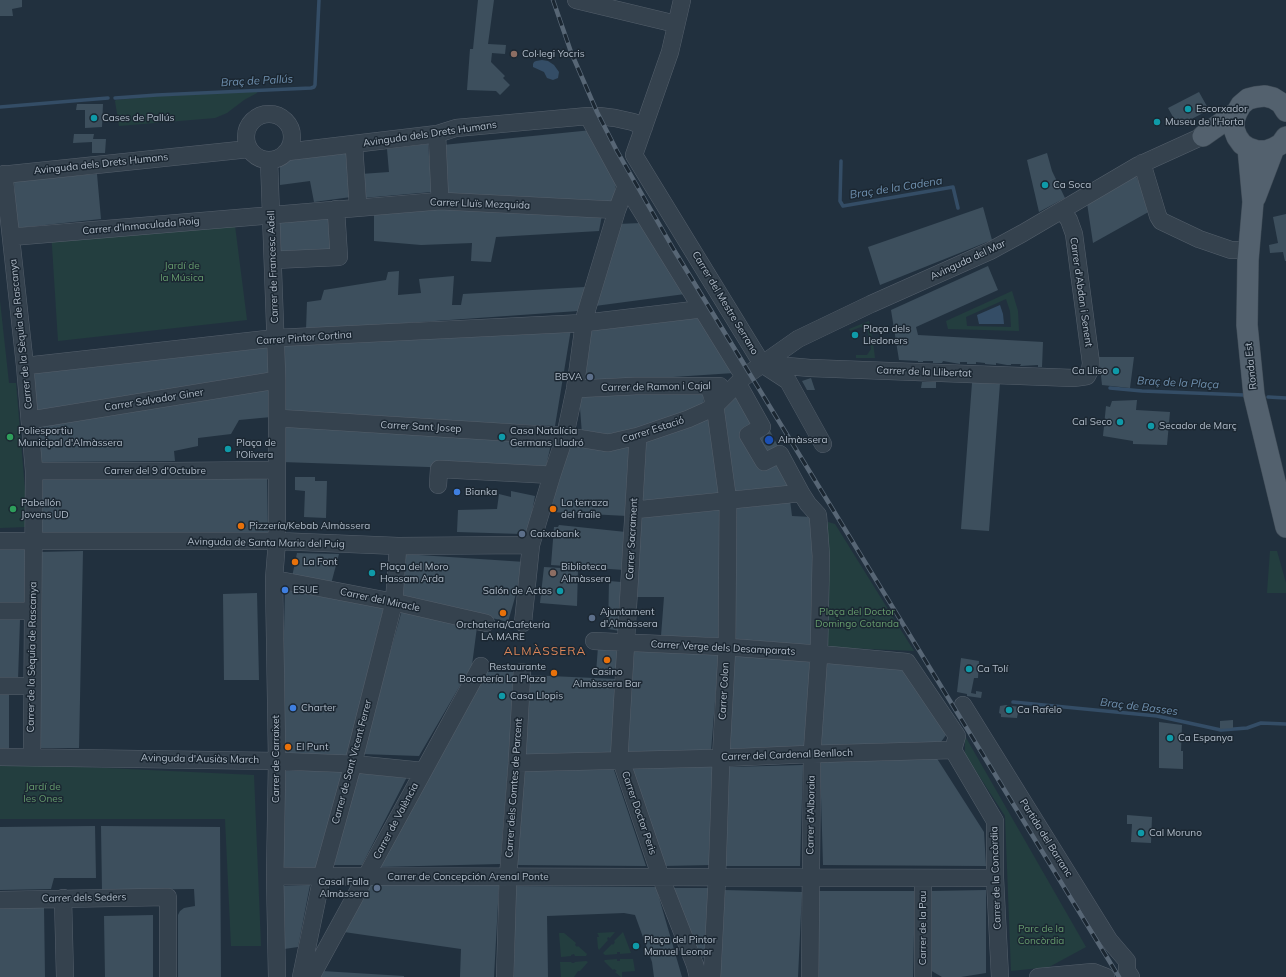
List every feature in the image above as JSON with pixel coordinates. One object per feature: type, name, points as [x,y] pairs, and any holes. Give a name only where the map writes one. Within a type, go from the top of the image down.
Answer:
[{"type":"main road","name":"Avinguda del Mar","points":[[1203,136],[1237,112],[1248,99],[1256,97],[1269,97],[1284,106]]},
{"type":"main road","name":"Ronda Est","points":[[1237,112],[1234,120],[1234,129],[1243,143],[1253,202],[1249,250],[1247,325],[1254,394],[1286,527]]},
{"type":"main road","name":"Avinguda del Mar","points":[[1203,136],[1243,143],[1257,151],[1266,151],[1280,143]]},
{"type":"main road","name":"Ronda Est","points":[[1253,202],[1280,143]]},
{"type":"street","points":[[576,0],[676,24]]},
{"type":"street","points":[[644,127],[670,52],[682,0]]},
{"type":"street","points":[[267,115],[274,115],[282,119],[287,124],[292,138],[290,146],[286,152],[281,156],[269,160],[257,157],[249,149],[246,142],[248,127],[259,117],[267,115]]},
{"type":"street","points":[[588,116],[626,186],[702,309],[762,427],[748,435],[764,462],[780,454],[804,498],[818,515],[821,556],[819,654],[907,662],[957,736],[953,750]]},
{"type":"street","name":"Avinguda dels Drets Humans","points":[[286,152],[437,134],[456,128],[588,116],[614,118],[632,122],[644,127]]},
{"type":"street","name":"Carrer del Mestre Serrano","points":[[644,127],[634,155],[762,364],[788,381],[823,444]]},
{"type":"street","points":[[437,134],[440,201]]},
{"type":"street","name":"Avinguda del Mar","points":[[739,382],[798,339],[871,304],[990,251],[1142,163],[1203,136]]},
{"type":"street","points":[[354,144],[358,207]]},
{"type":"street","name":"Avinguda dels Drets Humans","points":[[2,174],[249,149]]},
{"type":"street","name":"Carrer de Francesc Adell","points":[[269,160],[277,380],[277,541]]},
{"type":"street","points":[[1142,163],[1158,216],[1161,221],[1199,239],[1231,250],[1249,250]]},
{"type":"street","name":"Carrer de la Sèquia de Rascanya","points":[[2,174],[11,237],[25,366],[34,471],[32,757]]},
{"type":"street","points":[[523,623],[532,545],[565,436],[575,389],[585,316],[617,210],[626,186]]},
{"type":"street","name":"Carrer Lluïs Mezquida","points":[[271,215],[440,201],[617,210]]},
{"type":"street","points":[[273,260],[339,257],[336,209]]},
{"type":"street","name":"Carrer d'Abdon i Senent","points":[[1062,210],[1069,220],[1074,234],[1091,363],[1087,376]]},
{"type":"street","name":"Carrer d'Inmaculada Roig","points":[[11,237],[271,215]]},
{"type":"street","name":"Carrer Pintor Cortina","points":[[25,366],[276,338],[584,323],[702,309]]},
{"type":"street","name":"Carrer de la Llibertat","points":[[762,364],[810,368],[1073,378],[1087,376]]},
{"type":"street","name":"Carrer Salvador Giner","points":[[30,420],[277,380]]},
{"type":"street","points":[[715,406],[739,382]]},
{"type":"street","name":"Carrer de Ramon i Cajal","points":[[575,389],[636,386],[709,386],[739,382]]},
{"type":"street","name":"Carrer Colon","points":[[709,386],[715,406],[728,501],[727,647],[721,758],[718,878],[712,977]]},
{"type":"street","name":"Carrer Estació","points":[[565,436],[608,443],[638,436],[688,419],[715,406]]},
{"type":"street","name":"Carrer Sant Josep","points":[[277,418],[565,436]]},
{"type":"street","name":"Carrer Sacrament","points":[[626,642],[638,436]]},
{"type":"street","points":[[438,485],[439,469],[552,475]]},
{"type":"street","name":"Carrer del 9 d'Octubre","points":[[34,471],[277,470]]},
{"type":"street","points":[[634,510],[728,501],[804,498]]},
{"type":"street","name":"Avinguda de Santa Maria del Puig","points":[[0,541],[277,541],[398,546],[532,545]]},
{"type":"street","name":"Carrer de Carraixet","points":[[277,541],[274,579],[277,761],[275,876],[277,977]]},
{"type":"street","name":"Carrer de Sant Vicent Ferrer","points":[[301,977],[322,876],[353,764],[394,602],[398,546]]},
{"type":"street","name":"Carrer del Miracle","points":[[274,579],[394,602],[486,623]]},
{"type":"street","points":[[0,611],[33,611]]},
{"type":"street","name":"Carrer Verge dels Desamparats","points":[[594,641],[727,647],[819,654]]},
{"type":"street","name":"Carrer Doctor Peris","points":[[626,642],[619,760],[621,760],[661,878],[695,965],[698,977]]},
{"type":"street","name":"Carrer d'Alboraia","points":[[810,977],[812,754],[819,654]]},
{"type":"street","name":"Carrer de València","points":[[311,977],[481,666]]},
{"type":"street","name":"Carrer dels Comtes de Parcent","points":[[504,977],[508,877],[517,763],[522,672]]},
{"type":"street","points":[[0,686],[32,686]]},
{"type":"street","name":"Partida del Barranc","points":[[964,705],[1109,940],[1127,961],[1129,974]]},
{"type":"street","name":"Carrer del Cardenal Benlloch","points":[[517,763],[953,750]]},
{"type":"street","name":"Carrer de la Concòrdia","points":[[953,750],[995,821],[995,878],[1000,977]]},
{"type":"street","name":"Avinguda d'Ausiàs March","points":[[0,757],[277,761],[353,764],[423,771]]},
{"type":"street","name":"Carrer de Concepción Arenal Ponte","points":[[275,876],[995,878]]},
{"type":"street","name":"Carrer de la Pau","points":[[923,878],[923,977]]},
{"type":"street","name":"Carrer dels Seders","points":[[0,900],[168,897],[168,977]]},
{"type":"street","points":[[63,898],[65,977]]},
{"type":"street","points":[[1038,977],[1093,972],[1106,977]]},
{"type":"green space","points":[[257,91],[257,93],[244,100],[227,113],[215,118],[119,126],[116,100],[158,96]]},
{"type":"green space","name":"Jardí de la Música","points":[[233,210],[247,320],[58,341],[51,230]]},
{"type":"green space","points":[[1012,291],[1018,311],[1019,331],[948,329],[946,321]],"holes":[[[1006,299],[1010,311],[1011,327],[967,326],[966,317]]]},
{"type":"green space","name":"Poliesportiu Municipal d'Almàssera","points":[[0,301],[9,383],[16,383],[25,490],[28,491],[26,527],[0,528]]},
{"type":"green space","points":[[869,321],[872,337],[869,338],[868,331],[861,327],[850,331],[849,329]]},
{"type":"green space","points":[[873,342],[875,358],[856,358],[856,355],[867,355],[871,349],[870,343]]},
{"type":"green space","name":"Plaça del Doctor Domingo Cotanda","points":[[828,522],[835,524],[914,651],[825,647]]},
{"type":"green space","points":[[1270,551],[1277,551],[1286,583],[1286,593],[1267,593]]},
{"type":"green space","name":"Parc de la Concòrdia","points":[[965,736],[1086,947],[1049,967],[1011,971],[1005,816],[965,754]]},
{"type":"green space","name":"Jardí de les Ones","points":[[0,764],[254,775],[261,946],[231,946],[225,819],[0,819]]},
{"type":"green space","points":[[615,932],[610,938],[608,937],[608,940],[599,950],[597,937],[599,937],[597,933]]},
{"type":"green space","points":[[623,932],[631,953],[620,954],[620,952],[617,952],[617,954],[605,955],[603,953],[612,944],[613,945],[615,942],[614,941]]},
{"type":"green space","points":[[559,933],[564,933],[576,943],[575,945],[577,947],[578,946],[587,954],[586,956],[575,956],[574,954],[571,956],[561,957]]},
{"type":"green space","points":[[617,959],[617,961],[620,961],[620,959],[633,959],[635,971],[622,972],[621,977],[615,972],[617,971],[614,969],[613,970],[604,961]]},
{"type":"green space","points":[[560,962],[574,963],[588,962],[574,977],[561,977]]},
{"type":"water","points":[[542,60],[548,61],[554,65],[559,72],[558,78],[553,80],[547,78],[544,72],[533,67],[534,62]]},
{"type":"water","points":[[1000,305],[1004,324],[979,324],[977,315]]},
{"type":"building","points":[[0,0],[22,0],[22,7],[12,9],[13,16],[0,16]]},
{"type":"building","points":[[478,0],[494,0],[488,44],[506,45],[505,54],[492,53],[491,62],[505,76],[503,78],[510,85],[500,95],[496,91],[467,90],[470,49],[473,49]]},
{"type":"building","name":"Escorxador","points":[[1199,92],[1209,110],[1178,126],[1168,108]]},
{"type":"building","name":"Cases de Pallús","points":[[77,104],[103,104],[102,127],[85,128],[85,110],[76,110]]},
{"type":"building","points":[[592,130],[617,179],[612,208],[447,195],[443,145]]},
{"type":"building","points":[[74,134],[94,134],[93,139],[106,139],[105,153],[92,153],[92,142],[73,143]]},
{"type":"building","points":[[428,144],[432,192],[363,198],[361,174],[389,172],[387,149]]},
{"type":"building","points":[[349,153],[351,197],[314,202],[310,181],[280,185],[280,161]]},
{"type":"building","name":"Ca Soca","points":[[1047,153],[1052,171],[1065,198],[1039,212],[1027,160]]},
{"type":"building","points":[[97,174],[101,219],[17,228],[14,181]]},
{"type":"building","points":[[1136,176],[1152,210],[1093,243],[1087,203]]},
{"type":"building","points":[[442,207],[602,215],[599,231],[496,237],[491,262],[471,261],[472,243],[421,245],[374,241],[374,213]]},
{"type":"building","points":[[983,207],[992,240],[880,285],[868,247]]},
{"type":"building","points":[[1286,214],[1285,261],[1283,252],[1270,253],[1269,245],[1278,243],[1273,217]]},
{"type":"building","points":[[333,217],[335,253],[280,257],[279,223]]},
{"type":"building","points":[[641,223],[685,294],[595,306],[618,224]]},
{"type":"building","points":[[988,266],[998,290],[916,327],[918,335],[1043,342],[1042,367],[1038,367],[1038,365],[1020,366],[1021,364],[1007,365],[996,363],[996,365],[976,362],[976,364],[967,364],[967,362],[960,362],[960,364],[943,361],[942,363],[933,363],[933,361],[918,362],[899,360],[891,310]]},
{"type":"building","points":[[399,271],[398,295],[421,293],[419,279],[454,276],[452,305],[461,305],[463,294],[585,287],[578,311],[306,330],[307,302],[321,300],[324,290],[386,280],[388,272]]},
{"type":"building","points":[[698,317],[734,373],[582,383],[589,330]]},
{"type":"building","points":[[571,329],[555,426],[285,414],[282,344]]},
{"type":"building","points":[[270,345],[271,376],[37,415],[31,370]]},
{"type":"building","name":"Ca Lliso","points":[[1099,357],[1134,357],[1130,388],[1102,385]]},
{"type":"building","points":[[811,378],[815,390],[807,390],[802,381]]},
{"type":"building","points":[[922,382],[936,382],[936,388],[921,388]]},
{"type":"building","points":[[972,383],[1000,383],[989,531],[961,529]]},
{"type":"building","points":[[270,385],[271,417],[239,420],[231,434],[198,438],[198,446],[174,451],[175,461],[39,462],[38,423]]},
{"type":"building","points":[[703,388],[704,405],[622,436],[582,434],[579,395]]},
{"type":"building","points":[[738,394],[757,423],[764,467],[780,459],[791,478],[786,491],[734,495],[720,406]]},
{"type":"building","points":[[1137,400],[1136,410],[1170,412],[1167,445],[1133,444],[1133,441],[1103,436],[1106,406],[1110,407],[1112,401]]},
{"type":"building","points":[[709,414],[722,497],[639,506],[643,439]]},
{"type":"building","points":[[283,425],[552,440],[545,471],[282,462]]},
{"type":"building","name":"Almàssera","points":[[768,427],[780,450],[767,456],[756,435]]},
{"type":"building","points":[[566,441],[632,441],[627,516],[551,512]]},
{"type":"building","points":[[41,473],[267,476],[268,532],[40,532]]},
{"type":"building","points":[[295,477],[315,477],[315,481],[327,481],[326,518],[304,517],[305,491],[295,490]]},
{"type":"building","points":[[511,491],[535,496],[529,528],[522,534],[457,532],[458,510],[497,509],[499,494],[511,497]]},
{"type":"building","points":[[790,500],[792,516],[811,517],[815,554],[811,645],[733,639],[736,505]]},
{"type":"building","points":[[723,508],[720,638],[661,636],[664,597],[634,597],[640,515]]},
{"type":"building","points":[[559,525],[626,532],[624,570],[551,565],[554,527],[558,527]]},
{"type":"building","points":[[25,549],[26,606],[0,606],[0,550]]},
{"type":"building","points":[[83,551],[79,748],[38,748],[40,552]]},
{"type":"building","points":[[297,553],[339,554],[331,584],[292,577]]},
{"type":"building","points":[[404,554],[525,562],[508,622],[400,595]]},
{"type":"building","name":"Salón de Actos","points":[[544,567],[578,569],[577,606],[540,603]]},
{"type":"building","points":[[609,581],[621,582],[620,631],[608,629]]},
{"type":"building","points":[[285,590],[384,606],[347,756],[281,753]]},
{"type":"building","points":[[257,593],[259,680],[224,680],[223,594]]},
{"type":"building","points":[[402,610],[477,627],[472,665],[419,756],[362,754]]},
{"type":"building","points":[[0,618],[20,619],[18,680],[0,680]]},
{"type":"building","name":"Casino Almàssera Bar","points":[[598,647],[618,648],[617,674],[596,673]]},
{"type":"building","points":[[632,649],[719,652],[711,751],[626,754]]},
{"type":"building","points":[[732,654],[810,658],[806,747],[729,749]]},
{"type":"building","name":"Ca Tolí","points":[[961,658],[979,661],[978,678],[974,678],[971,693],[976,694],[976,691],[982,692],[981,698],[967,696],[967,694],[957,692]]},
{"type":"building","points":[[823,661],[902,667],[946,735],[941,742],[821,747]]},
{"type":"building","points":[[484,672],[516,672],[500,864],[378,867]]},
{"type":"building","points":[[528,675],[616,679],[612,758],[523,757]]},
{"type":"building","points":[[0,694],[9,694],[9,748],[0,748]]},
{"type":"building","name":"Ca Rafelo","points":[[1006,705],[1019,707],[1017,718],[1001,717],[1001,714],[999,713],[1000,706]]},
{"type":"building","points":[[1233,720],[1233,728],[1220,729],[1220,721]]},
{"type":"building","name":"Ca Espanya","points":[[1159,722],[1182,725],[1181,751],[1183,751],[1183,769],[1159,768]]},
{"type":"building","points":[[936,757],[984,832],[986,866],[823,865],[820,762]]},
{"type":"building","points":[[803,765],[800,866],[725,866],[729,767]]},
{"type":"building","points":[[630,766],[712,766],[712,865],[663,866]]},
{"type":"building","points":[[613,767],[646,866],[516,865],[521,771]]},
{"type":"building","points":[[285,771],[343,771],[321,869],[281,867]]},
{"type":"building","points":[[358,772],[408,775],[362,865],[334,865]]},
{"type":"building","name":"Cal Moruno","points":[[1127,815],[1152,817],[1151,843],[1131,842],[1132,824],[1127,824]]},
{"type":"building","points":[[95,826],[96,878],[54,878],[51,889],[0,890],[0,827]]},
{"type":"building","points":[[101,826],[220,827],[221,977],[178,977],[178,915],[184,908],[195,906],[194,889],[102,890]]},
{"type":"building","points":[[310,885],[298,947],[284,949],[283,886]]},
{"type":"building","points":[[369,885],[499,885],[494,977],[460,977],[461,949],[344,932]]},
{"type":"building","points":[[515,886],[656,887],[682,977],[654,977],[652,962],[635,915],[624,913],[547,916],[548,977],[514,977]]},
{"type":"building","points":[[671,888],[708,888],[708,958],[696,957]]},
{"type":"building","points":[[723,890],[802,892],[798,977],[719,977]]},
{"type":"building","points":[[986,890],[986,973],[961,977],[942,977],[930,970],[932,891]]},
{"type":"building","points":[[817,891],[915,891],[913,977],[818,977]]},
{"type":"building","points":[[44,907],[45,977],[0,977],[0,908]]},
{"type":"building","points":[[153,915],[153,977],[105,977],[104,916]]},
{"type":"building","points":[[322,971],[404,976],[404,977],[319,977]]},
{"type":"waterway","name":"Braç de Pallús","points":[[115,98],[314,87],[319,0]]},
{"type":"waterway","name":"Braç de Pallús","points":[[0,107],[108,98]]},
{"type":"waterway","name":"Braç de la Cadena","points":[[841,161],[840,201],[843,206],[953,187],[958,208]]},
{"type":"waterway","name":"Braç de la Plaça","points":[[1110,388],[1142,391],[1244,395]]},
{"type":"waterway","name":"Braç de la Plaça","points":[[1268,397],[1286,398]]},
{"type":"waterway","name":"Braç de Basses","points":[[1013,702],[1157,716],[1221,730],[1247,728],[1261,723],[1286,724]]},
{"type":"railway","points":[[553,0],[571,52],[597,112],[617,151],[674,250],[1119,977]]},
{"type":"place","name":"Col·legi Yocris","points":[[514,54]]},
{"type":"place","name":"Escorxador","points":[[1188,109]]},
{"type":"place","name":"Cases de Pallús","points":[[94,118]]},
{"type":"place","name":"Museu de l'Horta","points":[[1157,122]]},
{"type":"place","name":"Ca Soca","points":[[1045,185]]},
{"type":"place","name":"Plaça dels Lledoners","points":[[855,335]]},
{"type":"place","name":"Ca Lliso","points":[[1116,371]]},
{"type":"place","name":"BBVA","points":[[590,377]]},
{"type":"place","name":"Cal Seco","points":[[1120,422]]},
{"type":"place","name":"Secador de Març","points":[[1151,426]]},
{"type":"place","name":"Poliesportiu Municipal d'Almàssera","points":[[10,437]]},
{"type":"place","name":"Casa Natalícia Germans Lladró","points":[[502,437]]},
{"type":"place","name":"Almàssera","points":[[769,440]]},
{"type":"place","name":"Plaça de l'Olivera","points":[[228,449]]},
{"type":"place","name":"Bianka","points":[[457,492]]},
{"type":"place","name":"Pabellón Jovens UD","points":[[13,509]]},
{"type":"place","name":"La terraza del fraile","points":[[553,509]]},
{"type":"place","name":"Pizzería/Kebab Almàssera","points":[[241,526]]},
{"type":"place","name":"Caixabank","points":[[522,534]]},
{"type":"place","name":"La Font","points":[[295,562]]},
{"type":"place","name":"Plaça del Moro Hassam Arda","points":[[372,573]]},
{"type":"place","name":"Biblioteca Almàssera","points":[[553,573]]},
{"type":"place","name":"ESUE","points":[[285,590]]},
{"type":"place","name":"Salón de Actos","points":[[560,591]]},
{"type":"place","name":"Orchatería/Cafetería LA MARE","points":[[503,613]]},
{"type":"place","name":"Ajuntament d'Almàssera","points":[[592,618]]},
{"type":"place","name":"Casino Almàssera Bar","points":[[607,660]]},
{"type":"place","name":"Ca Tolí","points":[[969,669]]},
{"type":"place","name":"Restaurante Bocatería La Plaza","points":[[554,673]]},
{"type":"place","name":"Casa Llopis","points":[[502,696]]},
{"type":"place","name":"Charter","points":[[293,708]]},
{"type":"place","name":"Ca Rafelo","points":[[1009,710]]},
{"type":"place","name":"Ca Espanya","points":[[1170,738]]},
{"type":"place","name":"El Punt","points":[[288,747]]},
{"type":"place","name":"Cal Moruno","points":[[1141,833]]},
{"type":"place","name":"Casal Falla Almàssera","points":[[377,888]]},
{"type":"place","name":"Plaça del Pintor Manuel Leonor","points":[[636,946]]},
{"type":"district","name":"ALMÀSSERA","points":[[545,651]]}]
